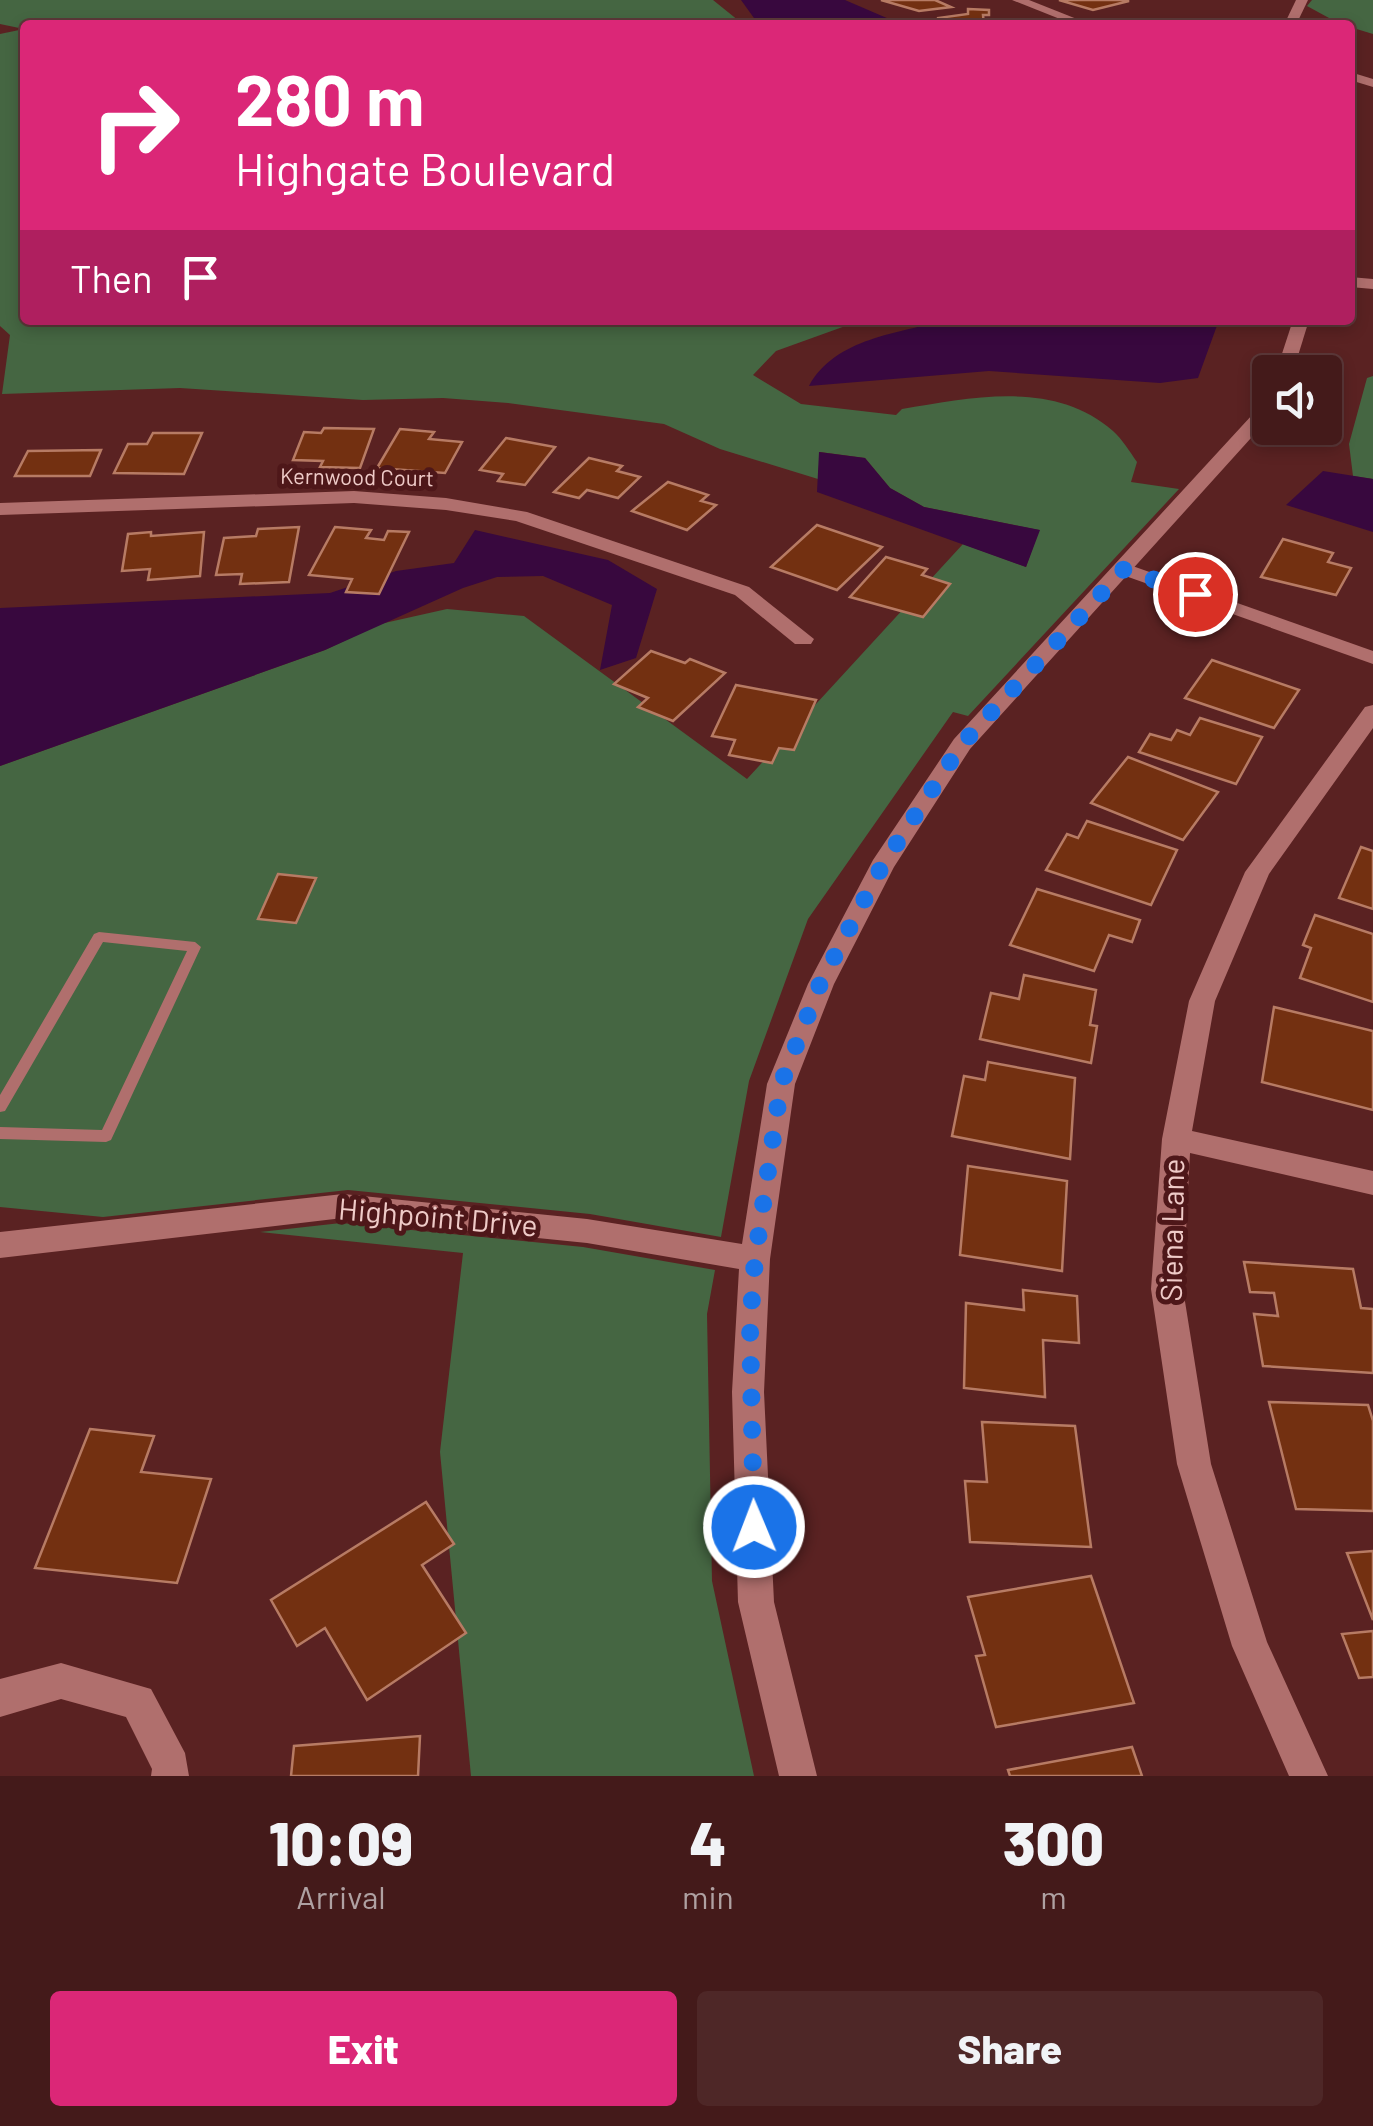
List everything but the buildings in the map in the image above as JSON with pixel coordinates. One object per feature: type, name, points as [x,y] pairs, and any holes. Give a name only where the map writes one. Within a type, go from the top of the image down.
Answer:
[{"type":"street","points":[[1018,0],[1072,20]]},
{"type":"street","points":[[1290,355],[1299,325]]},
{"type":"street","points":[[798,1776],[756,1602],[748,1392],[755,1259],[781,1084],[820,984],[882,866],[962,744],[1252,426]]},
{"type":"street","name":"Kernwood Court","points":[[0,509],[354,497],[446,504],[520,516],[742,591],[802,638]]},
{"type":"street","points":[[1124,569],[1373,658]]},
{"type":"street","name":"Siena Lane","points":[[1308,1776],[1250,1646],[1194,1464],[1166,1289],[1176,1139],[1202,1000],[1257,872],[1373,712]]},
{"type":"street","points":[[1176,1139],[1373,1183]]},
{"type":"street","name":"Highpoint Drive","points":[[0,1245],[343,1206],[587,1231],[755,1259]]},
{"type":"street","points":[[0,1698],[60,1681],[138,1702],[171,1767],[170,1776]]},
{"type":"lane","points":[[0,1107],[99,937],[195,948],[106,1136],[0,1133]]},
{"type":"green space","points":[[0,0],[713,0],[738,20],[20,20],[20,28],[0,24]]},
{"type":"green space","points":[[1312,0],[1373,0],[1373,34],[1355,29],[1355,20],[1333,20],[1307,6]]},
{"type":"green space","points":[[20,30],[20,325],[848,325],[776,351],[753,375],[801,404],[896,415],[902,409],[984,397],[1039,398],[1065,404],[1090,415],[1120,438],[1137,462],[1131,482],[1179,489],[968,716],[953,712],[808,919],[749,1081],[721,1237],[590,1214],[348,1190],[103,1217],[0,1207],[0,766],[325,650],[380,624],[447,609],[524,616],[747,779],[963,544],[1026,567],[1039,530],[924,507],[890,488],[865,458],[820,452],[818,479],[720,449],[664,424],[508,403],[443,398],[363,400],[180,388],[2,394],[10,335],[0,326],[0,34]]},
{"type":"green space","points":[[1373,376],[1373,479],[1353,476],[1349,444],[1367,378]]},
{"type":"green space","points":[[341,1223],[583,1247],[715,1270],[707,1314],[712,1581],[754,1776],[471,1776],[440,1452],[463,1253],[260,1232]]},
{"type":"shaded area","points":[[741,0],[845,0],[891,20],[755,20]]},
{"type":"shaded area","points":[[926,325],[1217,325],[1198,378],[1160,383],[989,371],[809,386],[835,357],[889,334]]},
{"type":"shaded area","points":[[819,452],[865,458],[890,488],[924,507],[1040,530],[1026,567],[817,492]]},
{"type":"shaded area","points":[[1323,471],[1373,479],[1373,532],[1286,505]]},
{"type":"shaded area","points":[[475,530],[608,560],[657,589],[636,658],[600,670],[612,605],[543,576],[497,577],[463,588],[325,650],[0,766],[0,608],[330,593],[396,571],[454,563]]},
{"type":"route","points":[[754,1527],[752,1414],[748,1392],[755,1259],[781,1084],[820,984],[882,866],[962,744],[1124,569],[1195,594]]}]
